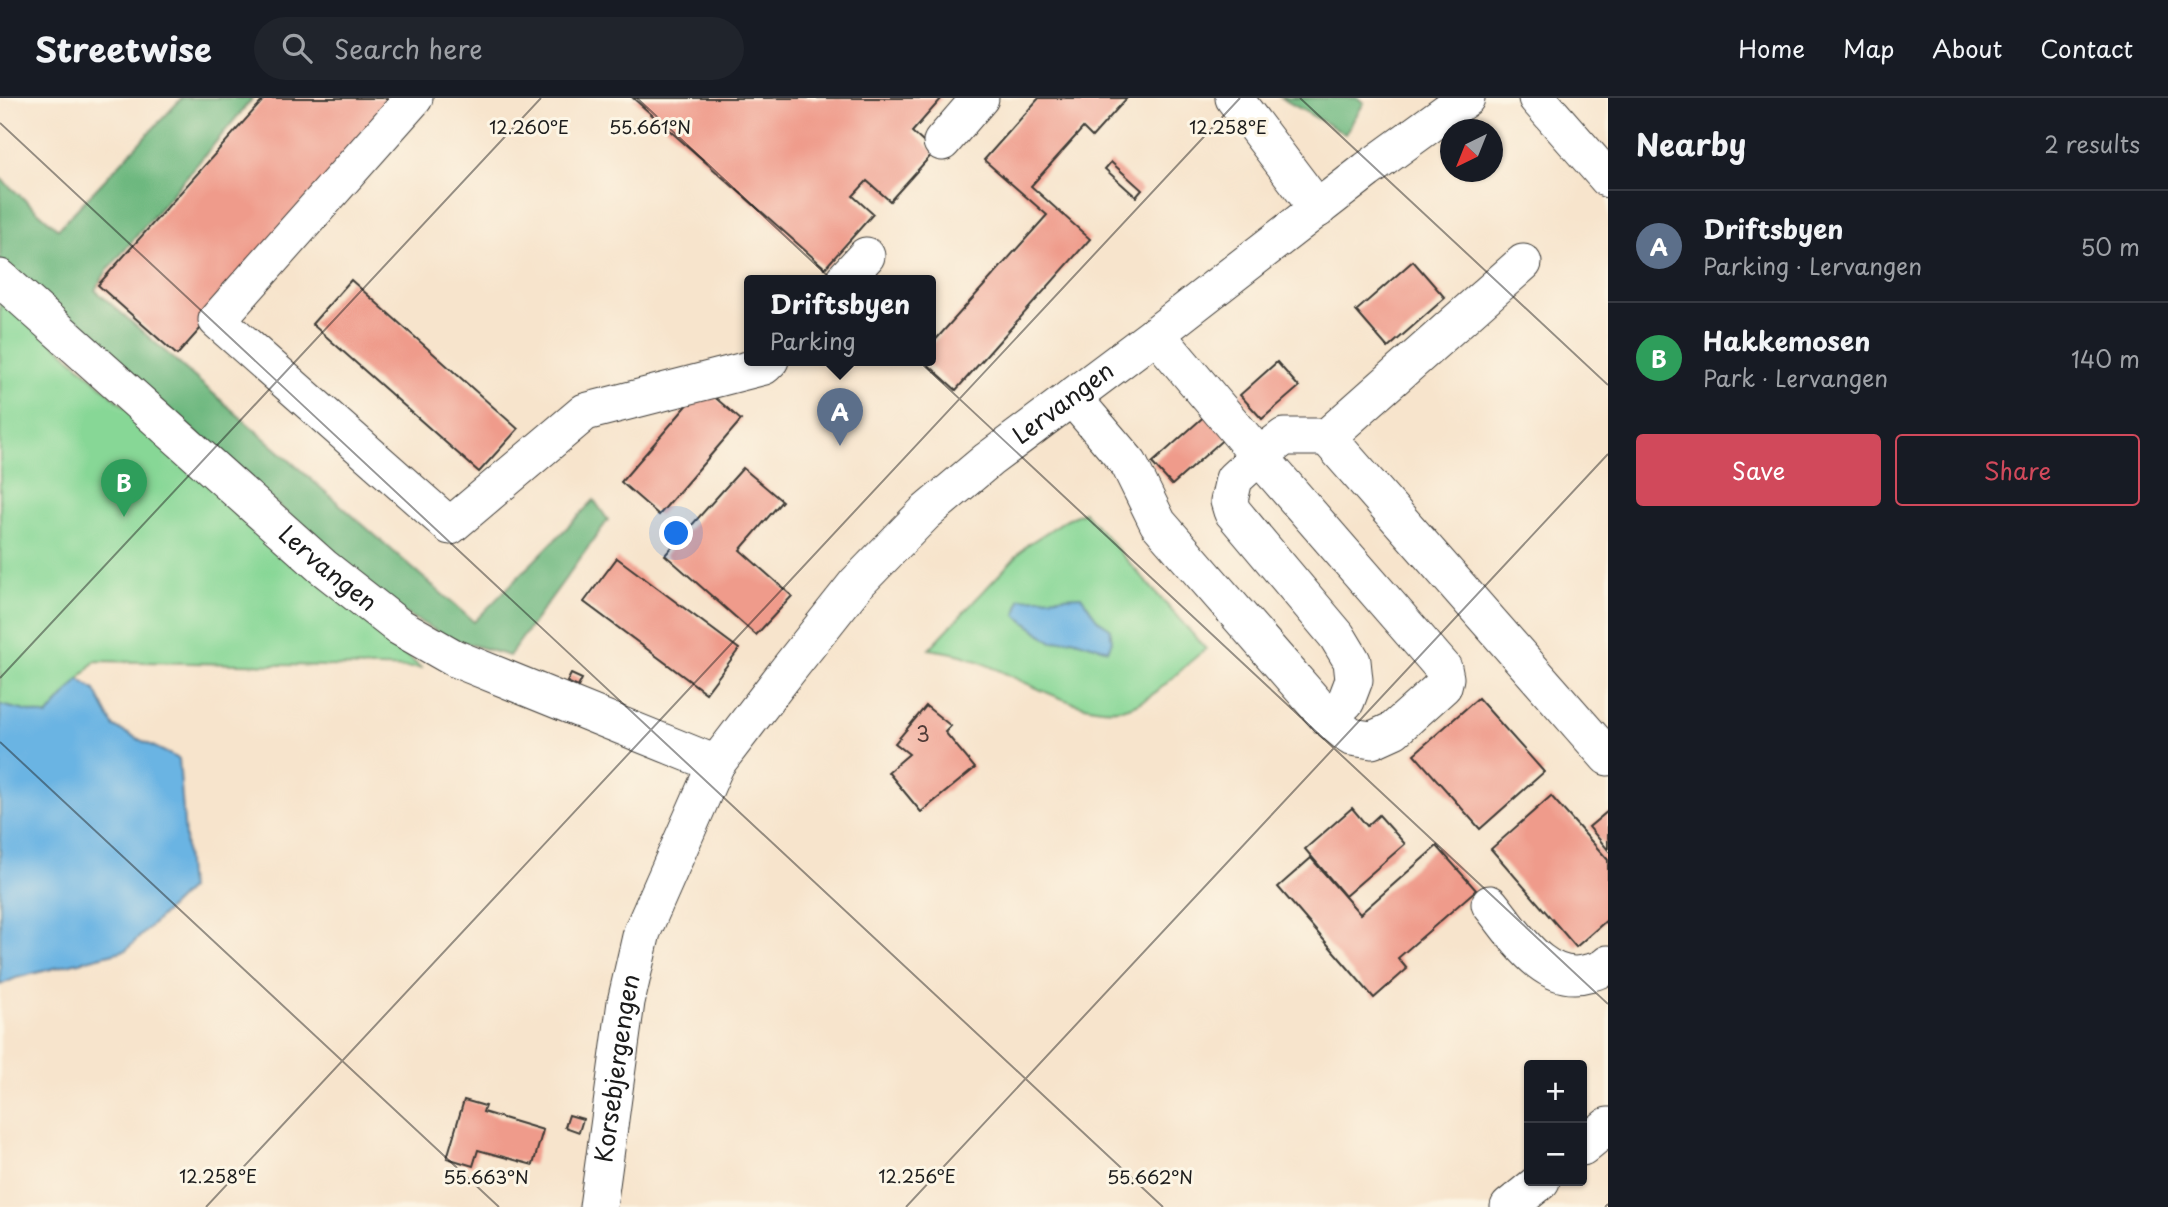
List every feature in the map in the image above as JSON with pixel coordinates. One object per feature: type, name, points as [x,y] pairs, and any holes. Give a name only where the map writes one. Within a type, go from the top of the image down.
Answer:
[{"type":"street","points":[[414,98],[217,320],[450,526],[585,412],[764,366]]},
{"type":"street","points":[[942,142],[981,98]]},
{"type":"street","points":[[1234,98],[1318,209]]},
{"type":"street","name":"Lervangen","points":[[642,932],[716,764],[856,584],[925,513],[988,460],[1466,98]]},
{"type":"street","points":[[1536,98],[1608,179]]},
{"type":"street","points":[[1328,718],[1346,701],[1354,680],[1352,661],[1337,636],[1232,511],[1229,501],[1234,480],[1284,437],[1327,437],[1523,263]]},
{"type":"street","name":"Lervangen","points":[[0,278],[323,567],[398,626],[454,658],[716,764]]},
{"type":"street","points":[[1072,397],[1129,464],[1158,523],[1328,718],[1351,737],[1372,740],[1394,730],[1443,686],[1443,668],[1156,334]]},
{"type":"street","points":[[1327,437],[1608,757]]},
{"type":"street","points":[[1490,904],[1532,954],[1545,966],[1562,975],[1581,975],[1602,969],[1608,964]]},
{"type":"street","name":"Korsebjergengen","points":[[598,1207],[626,1002],[642,932]]},
{"type":"street","points":[[1587,1143],[1608,1126]]},
{"type":"street","points":[[1509,1207],[1535,1186]]},
{"type":"green space","points":[[182,98],[253,98],[106,272],[95,290],[474,622],[594,500],[608,520],[509,656],[449,638],[392,606],[0,260],[0,178],[58,229]]},
{"type":"green space","points":[[1281,98],[1358,98],[1364,103],[1345,134]]},
{"type":"green space","points":[[0,295],[324,585],[421,668],[95,661],[47,716],[0,705]]},
{"type":"green space","points":[[1084,512],[1206,649],[1154,694],[1134,705],[1115,709],[1094,708],[1071,702],[980,662],[929,649],[1027,545],[1067,519]]},
{"type":"water","points":[[1081,596],[1098,620],[1110,628],[1112,641],[1108,650],[1072,639],[1052,642],[1016,615],[1020,599]]},
{"type":"water","points":[[79,679],[95,690],[114,727],[179,759],[189,889],[126,950],[16,978],[0,985],[0,705],[47,716]]},
{"type":"building","points":[[265,98],[406,98],[177,355],[98,285]]},
{"type":"building","points":[[633,98],[942,98],[912,132],[934,152],[890,201],[867,181],[853,196],[873,214],[825,268]]},
{"type":"building","points":[[1039,98],[1127,98],[1092,137],[1083,128],[1031,186],[1090,239],[956,390],[930,366],[936,366],[936,339],[1047,215],[984,160]]},
{"type":"building","points":[[1111,162],[1142,190],[1136,197],[1105,169]]},
{"type":"building","points":[[1413,261],[1445,298],[1388,348],[1356,311]]},
{"type":"building","points":[[351,280],[518,429],[479,472],[312,324]]},
{"type":"building","points":[[1277,362],[1299,387],[1262,419],[1240,395]]},
{"type":"building","points":[[703,387],[741,420],[659,515],[621,482]]},
{"type":"building","points":[[1208,413],[1227,436],[1172,485],[1152,463]]},
{"type":"building","points":[[743,468],[782,501],[740,550],[792,596],[756,635],[665,555]]},
{"type":"building","points":[[617,558],[739,649],[706,693],[584,602]]},
{"type":"building","points":[[571,674],[582,679],[578,687],[567,682]]},
{"type":"building","points":[[1478,698],[1544,772],[1480,829],[1414,754]]},
{"type":"building","points":[[926,706],[951,726],[945,732],[975,768],[921,812],[888,772],[909,754],[895,743]]},
{"type":"building","points":[[1551,796],[1608,860],[1608,919],[1576,947],[1491,849]]},
{"type":"building","points":[[1352,808],[1367,826],[1379,815],[1405,844],[1345,896],[1305,849]]},
{"type":"building","points":[[1608,811],[1608,850],[1589,827]]},
{"type":"building","points":[[1437,846],[1476,890],[1398,958],[1407,969],[1374,998],[1278,887],[1311,858],[1360,914]]},
{"type":"building","points":[[464,1100],[485,1106],[483,1112],[543,1130],[533,1165],[478,1150],[473,1166],[447,1158]]},
{"type":"building","points":[[569,1115],[583,1119],[579,1132],[565,1127]]},
{"type":"place","name":"Driftsbyen","points":[[840,446]]},
{"type":"place","name":"Hakkemosen","points":[[124,517]]}]
